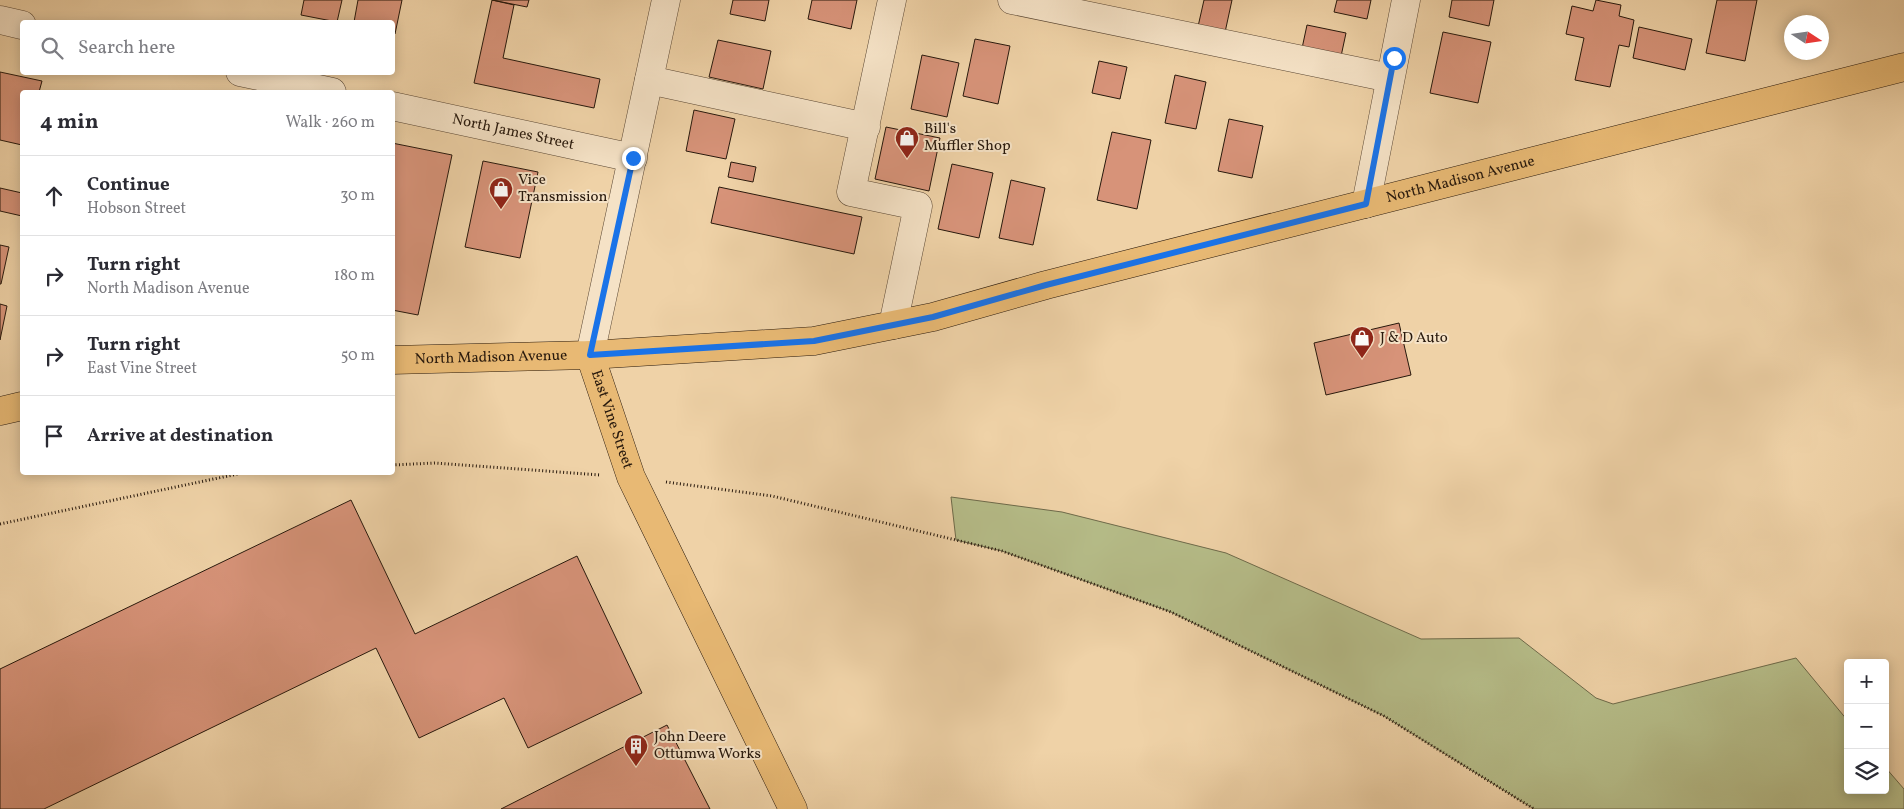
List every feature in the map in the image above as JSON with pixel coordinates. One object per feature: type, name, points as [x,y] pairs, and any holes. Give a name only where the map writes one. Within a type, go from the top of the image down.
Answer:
[{"type":"main road","name":"North Madison Avenue","points":[[395,360],[590,355],[814,341],[933,317],[1046,285],[1904,67]]},
{"type":"main road","name":"East Vine Street","points":[[590,355],[631,477],[793,809]]},
{"type":"main road","points":[[0,411],[20,406]]},
{"type":"street","name":"East Vine Street","points":[[590,355],[666,0]]},
{"type":"street","points":[[892,0],[851,192],[918,206],[892,325]]},
{"type":"street","points":[[1012,0],[1390,78]]},
{"type":"street","points":[[1366,204],[1406,0]]},
{"type":"street","points":[[0,20],[20,25]]},
{"type":"street","points":[[254,75],[323,90]]},
{"type":"street","points":[[649,80],[866,127]]},
{"type":"street","name":"North James Street","points":[[395,107],[633,158]]},
{"type":"path","points":[[395,465],[435,464],[631,477],[772,496],[1002,552],[1171,612],[1384,716],[1534,809]]},
{"type":"path","points":[[0,524],[233,475]]},
{"type":"green space","points":[[951,497],[1062,512],[1226,553],[1421,639],[1519,638],[1596,698],[1613,704],[1796,658],[1844,716],[1844,794],[1889,794],[1889,772],[1904,789],[1904,809],[1534,809],[1384,716],[1171,612],[1002,551],[956,540]]},
{"type":"building","points":[[304,0],[342,0],[337,20],[301,15]]},
{"type":"building","points":[[358,0],[402,0],[395,34],[395,20],[354,20]]},
{"type":"building","points":[[492,0],[514,5],[503,58],[600,79],[594,108],[474,83]]},
{"type":"building","points":[[492,0],[529,0],[527,7]]},
{"type":"building","points":[[733,0],[769,0],[765,21],[730,14]]},
{"type":"building","points":[[812,0],[857,0],[851,29],[808,19]]},
{"type":"building","points":[[1204,0],[1232,0],[1224,37],[1197,31]]},
{"type":"building","points":[[1337,0],[1371,0],[1367,19],[1334,12]]},
{"type":"building","points":[[1452,0],[1494,0],[1489,26],[1449,17]]},
{"type":"building","points":[[1596,0],[1621,5],[1619,16],[1634,20],[1629,47],[1619,45],[1610,87],[1575,80],[1584,38],[1566,34],[1572,6],[1593,11]]},
{"type":"building","points":[[1717,0],[1757,0],[1745,61],[1706,53]]},
{"type":"building","points":[[1307,25],[1346,33],[1340,61],[1301,53]]},
{"type":"building","points":[[1639,27],[1692,39],[1685,70],[1633,58]]},
{"type":"building","points":[[1443,32],[1491,42],[1478,103],[1430,93]]},
{"type":"building","points":[[975,39],[1010,46],[998,104],[963,96]]},
{"type":"building","points":[[718,40],[771,51],[763,89],[709,77]]},
{"type":"building","points":[[922,55],[959,63],[947,117],[911,109]]},
{"type":"building","points":[[1099,61],[1127,67],[1120,99],[1092,93]]},
{"type":"building","points":[[0,72],[42,81],[40,90],[20,90],[20,145],[0,140]]},
{"type":"building","points":[[1175,75],[1206,82],[1196,129],[1165,123]]},
{"type":"building","points":[[694,110],[735,119],[726,159],[686,151]]},
{"type":"building","points":[[1229,119],[1263,126],[1252,178],[1218,171]]},
{"type":"building","name":"Bill's Muffler Shop","points":[[886,127],[940,138],[929,191],[875,179]]},
{"type":"building","points":[[1112,132],[1151,140],[1137,209],[1097,200]]},
{"type":"building","points":[[395,144],[452,155],[418,315],[395,311]]},
{"type":"building","name":"Vice Transmission","points":[[483,161],[538,172],[520,258],[465,247]]},
{"type":"building","points":[[731,162],[756,167],[753,182],[728,177]]},
{"type":"building","points":[[952,164],[993,173],[979,238],[938,229]]},
{"type":"building","points":[[1011,180],[1045,188],[1033,245],[999,238]]},
{"type":"building","points":[[719,187],[862,217],[854,254],[711,223]]},
{"type":"building","points":[[0,188],[20,193],[20,216],[0,211]]},
{"type":"building","points":[[0,245],[9,247],[1,284],[0,284]]},
{"type":"building","points":[[0,304],[7,306],[0,340]]},
{"type":"building","name":"J & D Auto","points":[[1399,323],[1411,375],[1326,395],[1314,343]]},
{"type":"building","points":[[351,500],[415,634],[577,556],[642,693],[528,748],[504,698],[419,738],[376,648],[44,809],[0,809],[0,669]]},
{"type":"building","name":"John Deere Ottumwa Works","points":[[667,725],[710,809],[501,809]]},
{"type":"place","name":"Bill's Muffler Shop","points":[[907,159]]},
{"type":"place","name":"Vice Transmission","points":[[501,210]]},
{"type":"place","name":"J & D Auto","points":[[1362,359]]},
{"type":"place","name":"John Deere Ottumwa Works","points":[[636,767]]},
{"type":"route","points":[[633,158],[590,355],[814,341],[933,317],[1046,285],[1366,204],[1394,58]]}]
